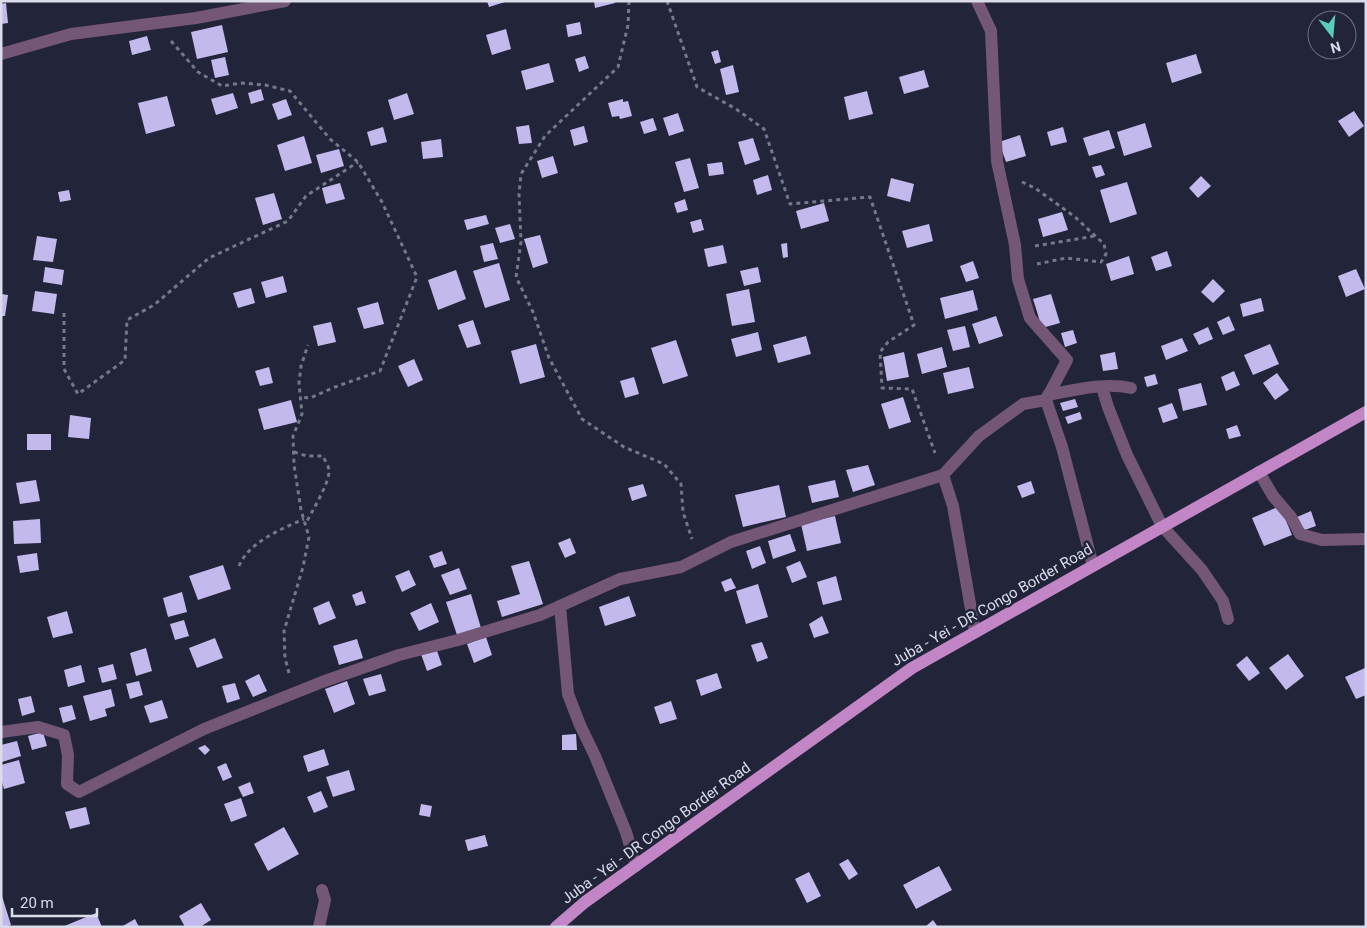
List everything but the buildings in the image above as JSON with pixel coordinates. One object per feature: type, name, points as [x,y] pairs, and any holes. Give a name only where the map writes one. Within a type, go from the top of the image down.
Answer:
[{"type":"main road","name":"Juba - Yei - DR Congo Border Road","points":[[556,927],[585,902],[912,668],[1366,412]]},
{"type":"street","points":[[1,54],[71,34],[196,18],[285,1]]},
{"type":"street","points":[[977,1],[991,32],[995,131],[999,170],[1015,250],[1018,279],[1030,318],[1067,360],[1047,397],[1093,566]]},
{"type":"street","points":[[1,732],[38,727],[64,736],[68,755],[67,784],[79,792],[204,729],[398,655],[458,640],[540,615],[620,579],[681,567],[731,542],[943,475],[980,436],[1023,404],[1047,397],[1102,387],[1121,386],[1131,388]]},
{"type":"street","points":[[1102,387],[1127,454],[1162,526],[1202,570],[1223,601],[1228,619]]},
{"type":"street","points":[[1259,472],[1272,496],[1291,517],[1300,534],[1322,540],[1366,539]]},
{"type":"street","points":[[943,475],[953,506],[975,632]]},
{"type":"street","points":[[560,606],[568,694],[626,832],[636,866]]},
{"type":"street","points":[[318,927],[325,900],[322,890]]},
{"type":"path","points":[[630,1],[628,25],[618,67],[545,136],[521,174],[521,242],[516,276],[533,312],[549,358],[582,419],[624,447],[664,464],[681,484],[682,512],[698,558]]},
{"type":"path","points":[[667,1],[697,87],[736,109],[764,129],[790,204],[870,197],[914,326],[888,342],[880,352],[882,388],[912,389],[943,475]]},
{"type":"path","points":[[161,23],[173,45],[198,72],[222,86],[242,83],[265,85],[290,91],[330,139],[358,162],[382,202],[417,277],[380,371],[310,398],[300,397]]},
{"type":"path","points":[[64,313],[64,369],[78,394],[125,360],[127,320],[154,305],[209,258],[288,221],[306,196],[358,162]]},
{"type":"path","points":[[999,170],[1035,188],[1075,217],[1104,244],[1106,254],[1101,262],[1066,258],[1017,268]]},
{"type":"path","points":[[1015,250],[1096,236]]},
{"type":"path","points":[[294,694],[286,658],[284,631],[303,567],[309,537],[299,492],[293,436],[302,414],[299,383],[301,366],[308,345]]},
{"type":"path","points":[[239,566],[242,558],[277,530],[305,522],[320,496],[329,476],[324,456],[308,456],[294,452]]}]
